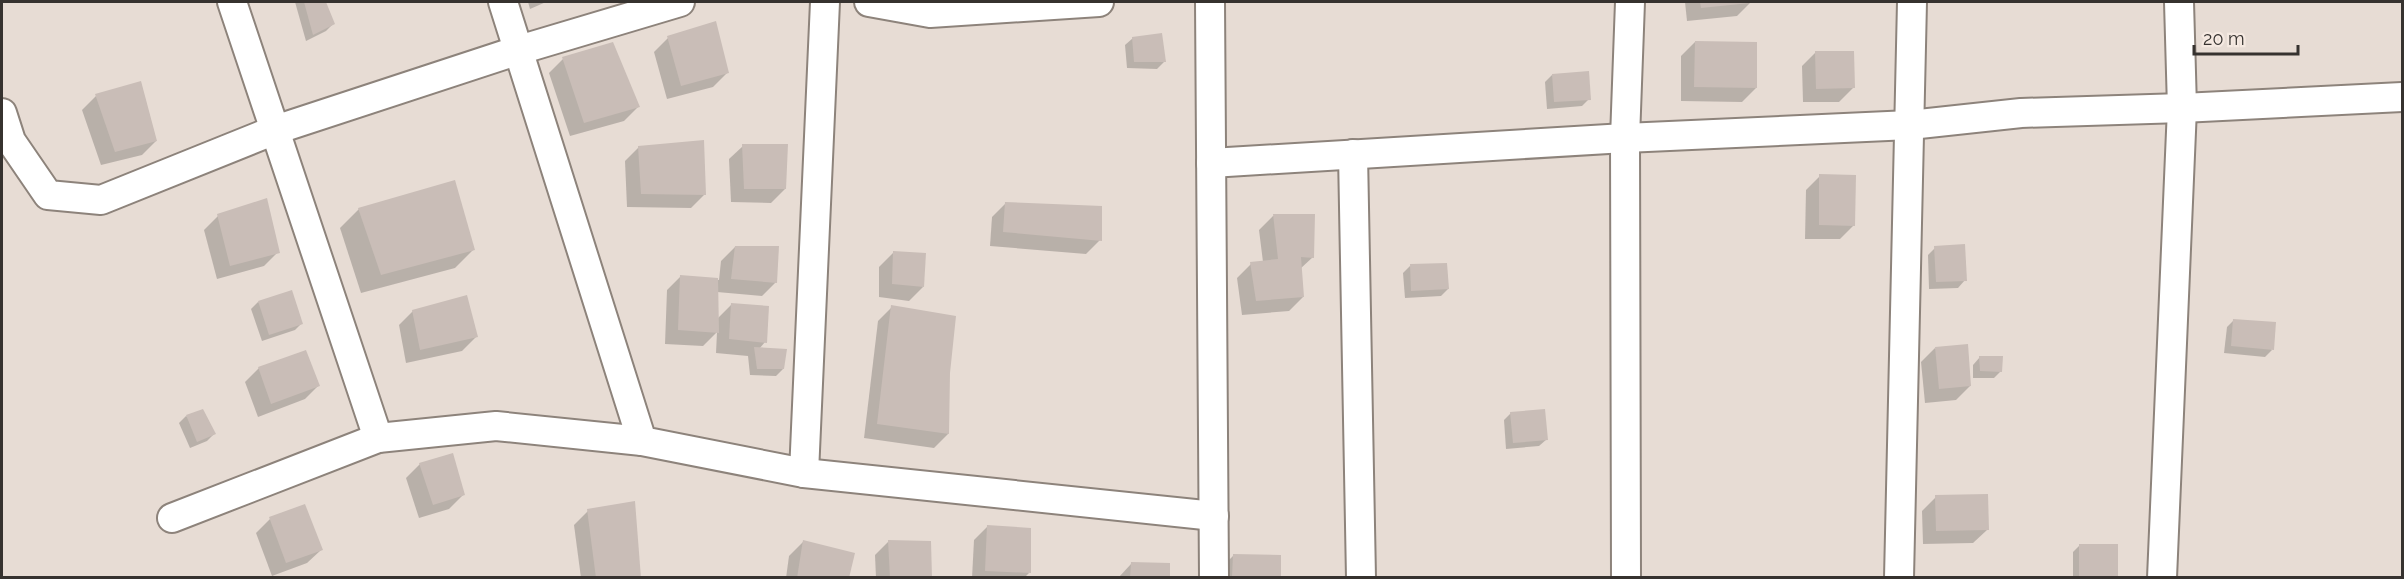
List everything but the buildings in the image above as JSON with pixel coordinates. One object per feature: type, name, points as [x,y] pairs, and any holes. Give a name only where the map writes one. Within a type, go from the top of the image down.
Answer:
[{"type":"street","points":[[232,2],[378,438]]},
{"type":"street","points":[[503,2],[642,441]]},
{"type":"street","points":[[2,113],[11,141],[48,195],[100,200],[275,130],[519,50],[680,2]]},
{"type":"street","points":[[804,472],[825,2]]},
{"type":"street","points":[[868,2],[932,7],[1099,2]]},
{"type":"street","points":[[1210,2],[1214,578]]},
{"type":"street","points":[[1626,578],[1625,138],[1630,2]]},
{"type":"street","points":[[1899,578],[1912,2]]},
{"type":"street","points":[[2162,578],[2182,108],[2179,2]]},
{"type":"street","points":[[1212,163],[1625,138],[1910,125],[2021,113],[2403,97]]},
{"type":"street","points":[[1353,154],[1361,578]]},
{"type":"street","points":[[172,518],[378,438],[496,426],[642,441],[804,472],[1214,516]]}]
